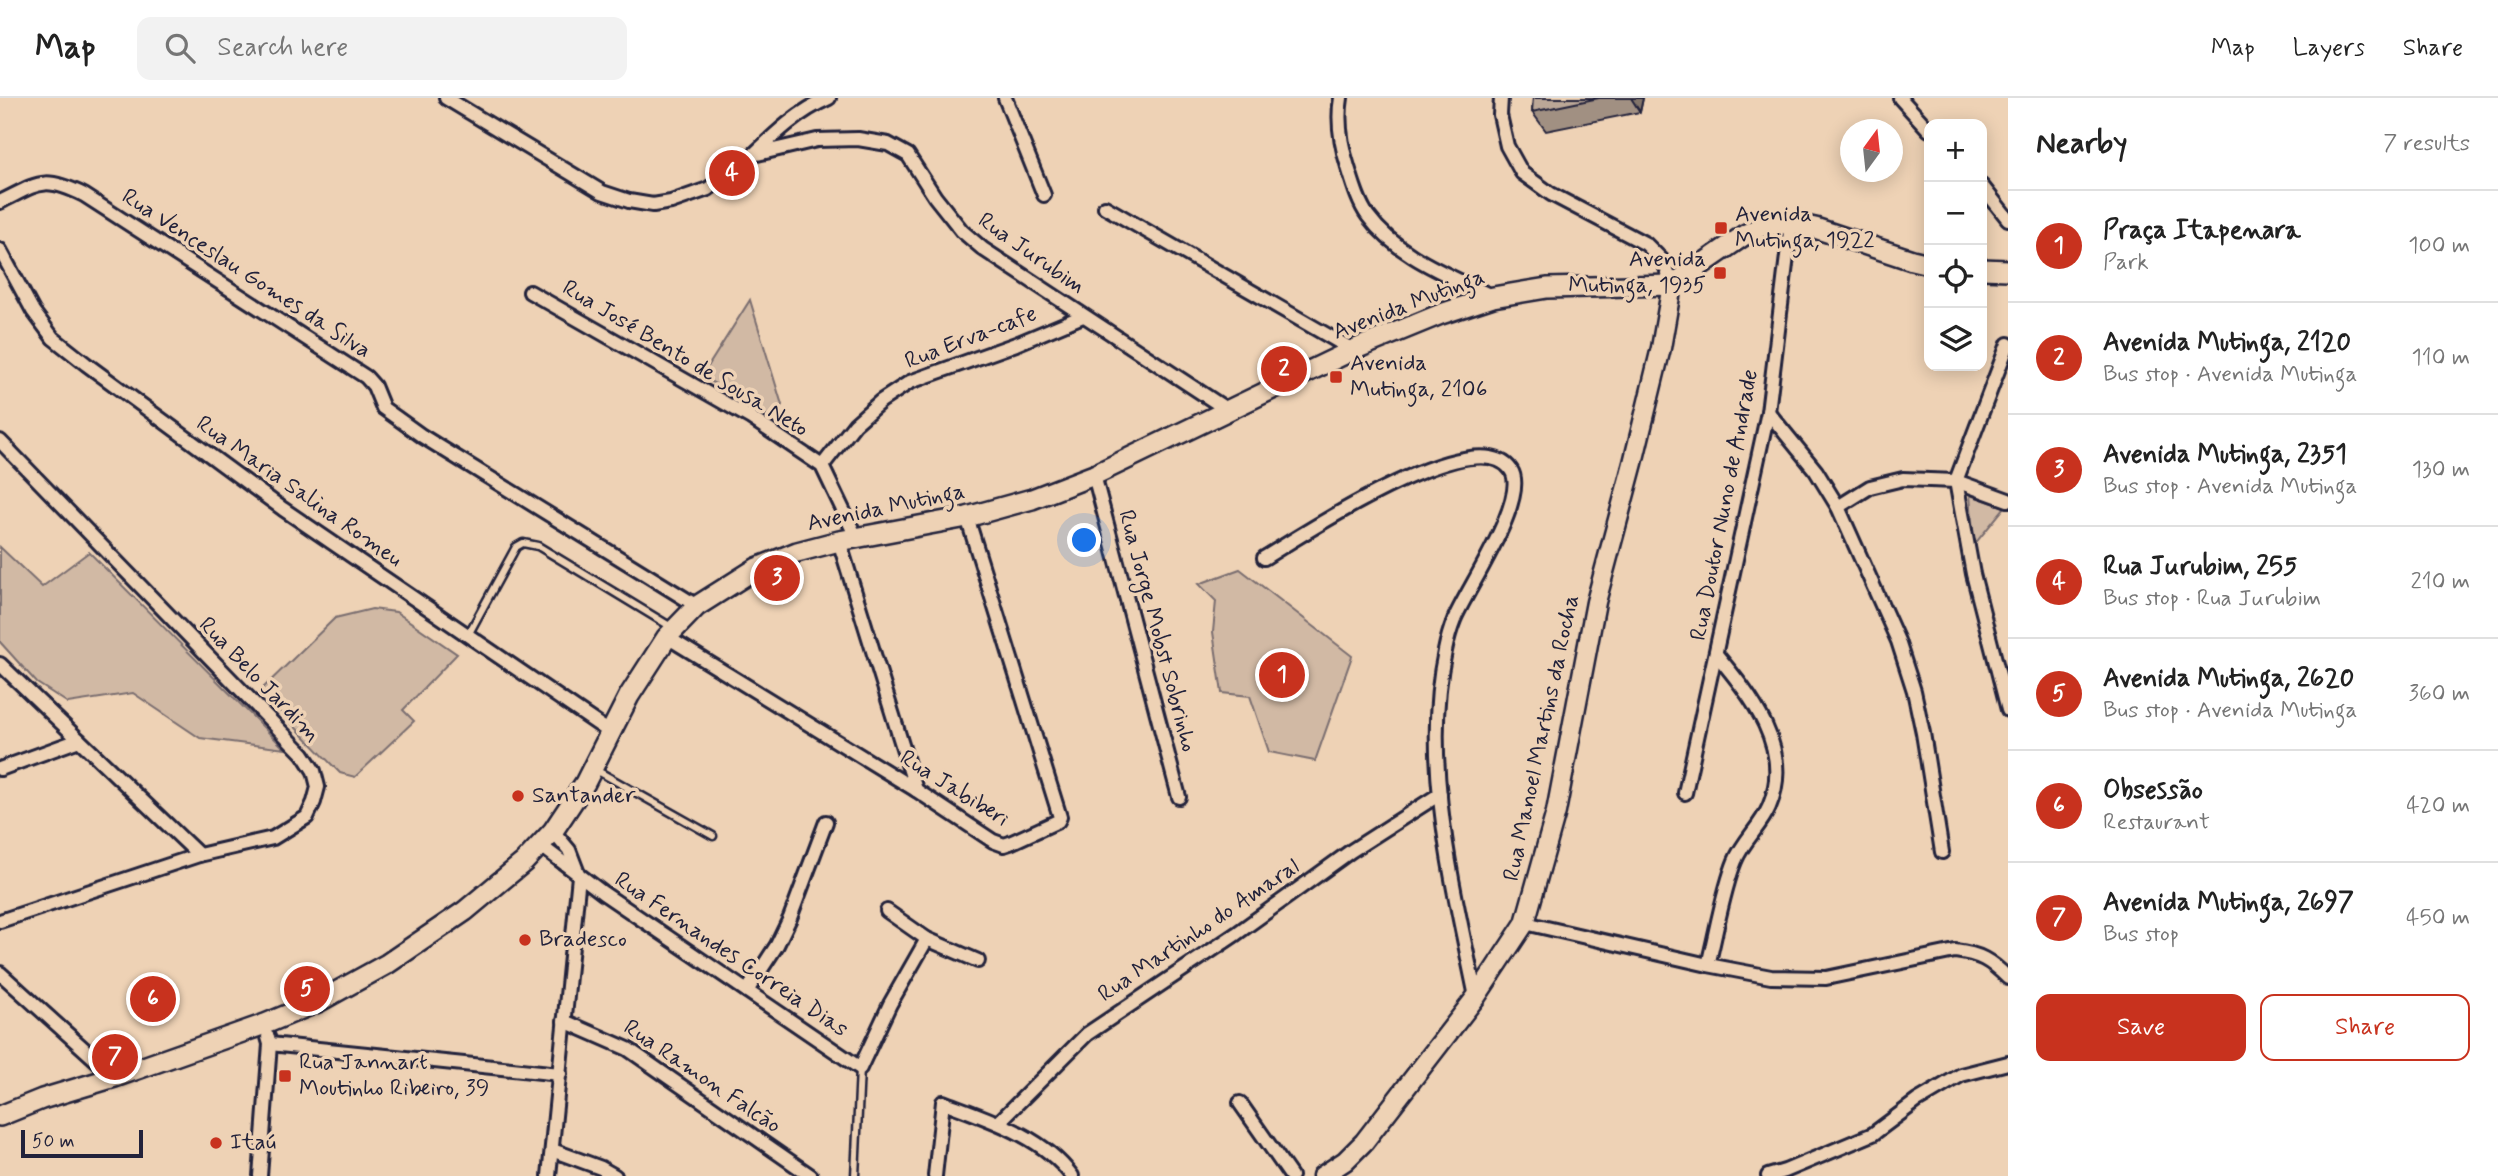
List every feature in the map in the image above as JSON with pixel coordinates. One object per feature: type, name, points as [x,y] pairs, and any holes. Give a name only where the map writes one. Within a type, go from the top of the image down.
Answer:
[{"type":"main road","points":[[1672,285],[1746,234],[1763,226],[1791,223],[1924,263]]},
{"type":"main road","points":[[1987,269],[2008,270]]},
{"type":"main road","name":"Avenida Mutinga","points":[[0,1115],[265,1024],[317,1002],[387,964],[465,912],[524,862],[547,838],[593,768],[629,696],[671,633],[697,606],[757,568],[797,552],[847,539],[967,517],[1032,499],[1094,475],[1353,350],[1441,314],[1493,297],[1547,288],[1672,285]]},
{"type":"main road","name":"Rua Manoel Martins da Rocha","points":[[1322,1176],[1345,1161],[1364,1142],[1476,997],[1525,923],[1556,812],[1595,602],[1636,451],[1661,348],[1672,285]]},
{"type":"street","name":"Rua Jurubim","points":[[446,98],[602,192],[653,205],[671,202],[708,189],[753,155],[817,140],[858,139],[898,148],[908,155],[935,197],[962,231],[984,249],[1229,411]]},
{"type":"street","points":[[753,155],[784,125],[813,105],[829,98]]},
{"type":"street","points":[[1005,98],[1044,195]]},
{"type":"street","points":[[1341,98],[1339,110],[1343,150],[1354,187],[1367,214],[1388,239],[1428,265],[1493,297]]},
{"type":"street","points":[[1501,98],[1500,115],[1507,146],[1521,173],[1550,194],[1646,244],[1664,262],[1672,285]]},
{"type":"street","points":[[1900,98],[1924,124]]},
{"type":"street","name":"Rua Venceslau Gomes da Silva","points":[[0,202],[48,181],[62,184],[84,195],[366,377],[374,386],[383,408],[422,436],[697,606]]},
{"type":"street","points":[[1987,192],[2008,219]]},
{"type":"street","points":[[1105,207],[1353,350]]},
{"type":"street","name":"Rua Doutor Nuno de Andrade","points":[[1685,793],[1768,412],[1791,223]]},
{"type":"street","name":"Rua Maria Salina Romeu","points":[[0,250],[33,311],[53,338],[284,509],[611,733]]},
{"type":"street","name":"Rua José Bento de Sousa Neto","points":[[530,292],[751,418],[822,466],[847,539],[916,790]]},
{"type":"street","name":"Rua Erva-cafe","points":[[822,466],[855,424],[881,401],[910,383],[1083,316]]},
{"type":"street","points":[[2008,344],[1956,481],[1973,575],[2008,710]]},
{"type":"street","points":[[1768,412],[1816,471],[1838,507],[1898,641],[1914,691],[1931,770],[1942,852]]},
{"type":"street","name":"Rua Belo Jardim","points":[[0,441],[303,754],[314,771],[318,787],[307,817],[273,838],[199,855],[0,920]]},
{"type":"street","points":[[1264,558],[1379,490],[1443,464],[1471,458],[1488,458],[1501,461],[1511,471],[1514,478],[1513,490],[1499,535],[1454,620],[1445,651],[1439,689],[1440,794],[1455,894],[1476,997]]},
{"type":"street","name":"Rua Jorge Mobst Sobrinho","points":[[1094,475],[1179,797]]},
{"type":"street","points":[[1838,507],[1870,487],[1903,479],[1956,481],[2008,499]]},
{"type":"street","name":"Rua Jabiberi","points":[[671,633],[993,841],[1004,845],[1058,821],[1059,813],[967,517]]},
{"type":"street","points":[[1709,965],[1734,863],[1740,849],[1769,808],[1777,778],[1776,757],[1761,714],[1745,688],[1716,654]]},
{"type":"street","points":[[0,664],[199,855]]},
{"type":"street","points":[[0,769],[79,740]]},
{"type":"street","name":"Rua Martinho do Amaral","points":[[998,1123],[1087,1034],[1236,934],[1351,851],[1440,794]]},
{"type":"street","points":[[747,991],[777,945],[790,918],[826,822]]},
{"type":"street","points":[[547,838],[569,850],[579,876],[550,1176]]},
{"type":"street","name":"Rua Fernandes Correia Dias","points":[[547,838],[579,876],[860,1068]]},
{"type":"street","points":[[887,911],[927,939],[978,961]]},
{"type":"street","points":[[1525,923],[1709,965],[1771,976],[1826,978],[1955,951],[1974,953],[1991,962],[2008,978]]},
{"type":"street","points":[[860,1068],[890,1004],[927,939]]},
{"type":"street","points":[[0,973],[115,1077]]},
{"type":"street","name":"Rua Ramon Falcão","points":[[564,1021],[628,1049],[811,1176]]},
{"type":"street","points":[[260,1176],[270,1044],[265,1024]]},
{"type":"street","points":[[270,1044],[560,1074]]},
{"type":"street","points":[[1768,1176],[1873,1134],[1917,1101],[1961,1075],[2008,1063]]},
{"type":"street","points":[[934,1176],[943,1102],[998,1123],[1051,1154],[1072,1176]]},
{"type":"street","points":[[1240,1103],[1291,1176]]},
{"type":"street","points":[[552,1150],[615,1176]]},
{"type":"lane","points":[[468,635],[516,547],[523,543],[538,546],[671,633]]},
{"type":"lane","points":[[593,768],[713,836]]},
{"type":"lane","points":[[855,1176],[860,1068]]},
{"type":"shaded area","points":[[750,300],[782,405],[771,418],[702,376]]},
{"type":"shaded area","points":[[1970,495],[2005,507],[1974,545]]},
{"type":"shaded area","points":[[0,547],[42,587],[89,552],[285,749],[200,738],[133,693],[68,703],[37,683],[0,642]]},
{"type":"shaded area","points":[[1240,569],[1352,656],[1315,761],[1269,752],[1250,696],[1222,693],[1213,632],[1216,601],[1199,584]]},
{"type":"shaded area","points":[[372,609],[396,612],[457,654],[403,710],[414,721],[355,777],[340,773],[260,691],[335,618]]},
{"type":"building","points":[[1533,98],[1599,98],[1532,112]]},
{"type":"place","name":"Rua Jurubim, 255","points":[[732,173]]},
{"type":"place","name":"Avenida Mutinga, 1922","points":[[1721,228]]},
{"type":"place","name":"Avenida Mutinga, 1935","points":[[1720,273]]},
{"type":"place","name":"Avenida Mutinga, 2120","points":[[1284,369]]},
{"type":"place","name":"Avenida Mutinga, 2106","points":[[1336,377]]},
{"type":"place","name":"Avenida Mutinga, 2351","points":[[777,578]]},
{"type":"place","name":"Praça Itapenara","points":[[1282,675]]},
{"type":"place","name":"Santander","points":[[518,796]]},
{"type":"place","name":"Bradesco","points":[[525,940]]},
{"type":"place","name":"Avenida Mutinga, 2620","points":[[307,989]]},
{"type":"place","name":"Obsessão","points":[[153,999]]},
{"type":"place","name":"Avenida Mutinga, 2697","points":[[115,1057]]},
{"type":"place","name":"Rua Jannart Moutinho Ribeiro, 39","points":[[285,1076]]},
{"type":"place","name":"Itaú","points":[[216,1143]]}]
